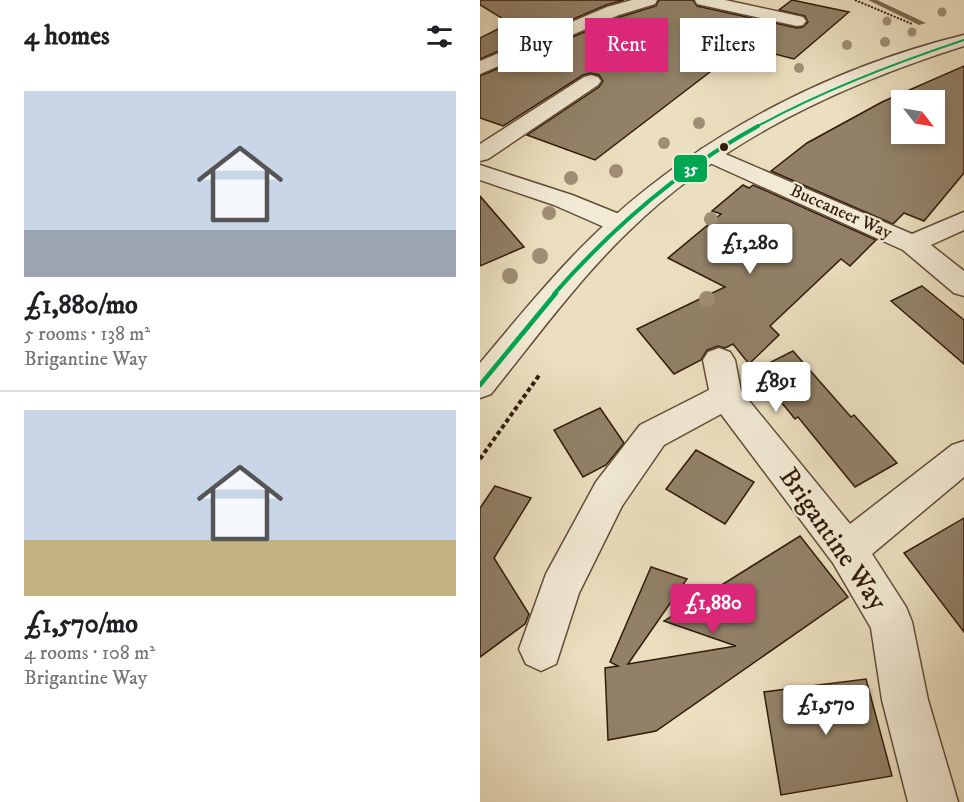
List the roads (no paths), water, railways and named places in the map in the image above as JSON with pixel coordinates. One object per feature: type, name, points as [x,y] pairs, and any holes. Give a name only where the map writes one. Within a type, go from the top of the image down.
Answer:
[{"type":"street","points":[[480,68],[613,10],[649,0]]},
{"type":"street","points":[[703,0],[797,21]]},
{"type":"street","points":[[480,386],[543,309],[620,224],[708,154],[784,110],[828,90],[893,64],[964,40]]},
{"type":"street","points":[[480,154],[591,81]]},
{"type":"street","name":"Buccaneer Way","points":[[708,154],[912,244],[964,286]]},
{"type":"street","points":[[480,172],[563,200],[620,224]]},
{"type":"street","points":[[912,244],[964,220]]},
{"type":"street","name":"Brigantine Way","points":[[541,649],[560,588],[609,494],[652,435],[722,378],[847,550],[891,622],[905,700],[933,802]]},
{"type":"street","points":[[847,550],[964,456]]},
{"type":"waterway","points":[[871,0],[922,23]]}]
